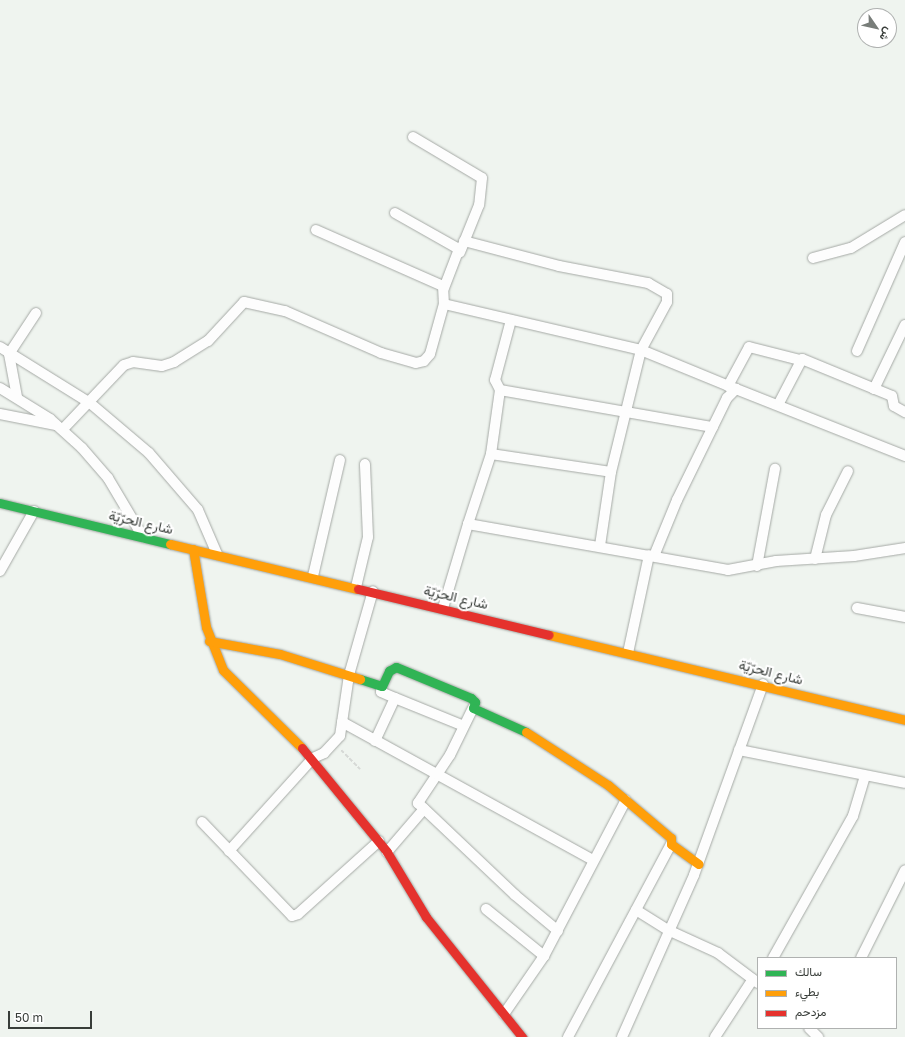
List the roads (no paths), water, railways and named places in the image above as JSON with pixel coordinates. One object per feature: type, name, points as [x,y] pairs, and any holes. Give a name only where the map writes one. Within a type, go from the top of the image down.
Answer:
[{"type":"street","points":[[60,427],[90,403],[124,365],[136,362],[162,366],[174,362],[208,341],[244,302],[285,311],[381,353],[416,363],[427,359],[444,304],[444,288],[483,193],[482,178],[413,137]]},
{"type":"street","points":[[395,213],[453,244],[460,252]]},
{"type":"street","points":[[813,258],[848,250],[905,215]]},
{"type":"street","points":[[316,230],[444,288]]},
{"type":"street","points":[[464,241],[559,266],[658,286],[666,292],[668,299],[641,350],[629,410],[612,472],[600,546]]},
{"type":"street","points":[[857,351],[905,242]]},
{"type":"street","points":[[444,304],[641,350],[905,456]]},
{"type":"street","points":[[17,397],[9,354],[36,313]]},
{"type":"street","points":[[443,608],[491,454],[500,390],[495,380],[511,320]]},
{"type":"street","points":[[874,389],[905,325]]},
{"type":"street","points":[[628,653],[652,555],[670,515],[728,398],[750,347],[800,360],[874,389],[894,398],[894,406],[905,412]]},
{"type":"street","points":[[0,348],[90,403],[149,453],[182,489],[198,510],[217,554]]},
{"type":"street","points":[[778,405],[800,360]]},
{"type":"street","points":[[0,388],[17,397],[60,427],[108,478],[143,537]]},
{"type":"street","points":[[500,390],[629,410],[713,427]]},
{"type":"street","points":[[0,414],[60,427]]},
{"type":"street","points":[[491,454],[612,472]]},
{"type":"street","points":[[313,576],[340,460]]},
{"type":"street","points":[[356,586],[368,537],[365,464]]},
{"type":"street","points":[[757,566],[775,469]]},
{"type":"street","points":[[815,559],[826,515],[848,471]]},
{"type":"street","name":"شارع الحرّيّة","points":[[0,503],[356,586],[628,653],[763,684],[905,720]]},
{"type":"street","points":[[0,572],[34,511]]},
{"type":"street","points":[[468,524],[652,555],[728,570],[757,566],[776,561],[815,559],[905,548]]},
{"type":"street","points":[[193,549],[209,641],[229,678],[313,758],[387,852],[416,904],[463,966],[522,1037]]},
{"type":"street","points":[[229,850],[313,758],[335,743],[340,736],[349,675],[373,591]]},
{"type":"street","points":[[857,608],[905,617]]},
{"type":"street","points":[[209,641],[262,650],[382,686]]},
{"type":"street","points":[[464,726],[381,692],[389,670],[396,667],[471,698],[475,702],[474,708],[464,726],[436,775],[418,799],[424,809],[558,932]]},
{"type":"street","points":[[622,1037],[670,931],[698,864],[763,684]]},
{"type":"street","points":[[375,741],[395,698]]},
{"type":"street","points":[[474,708],[529,734],[593,774],[670,838],[671,844],[568,1037]]},
{"type":"street","points":[[342,722],[436,775],[594,860]]},
{"type":"street","points":[[739,750],[905,783]]},
{"type":"street","points":[[774,957],[853,816],[865,776]]},
{"type":"street","points":[[504,1014],[544,956],[558,932],[626,800]]},
{"type":"street","points":[[387,852],[424,809]]},
{"type":"street","points":[[202,822],[294,916],[379,841]]},
{"type":"street","points":[[671,844],[698,864]]},
{"type":"street","points":[[862,957],[905,870]]},
{"type":"street","points":[[486,908],[544,956]]},
{"type":"street","points":[[636,910],[670,931],[718,954],[756,981],[715,1037]]}]
